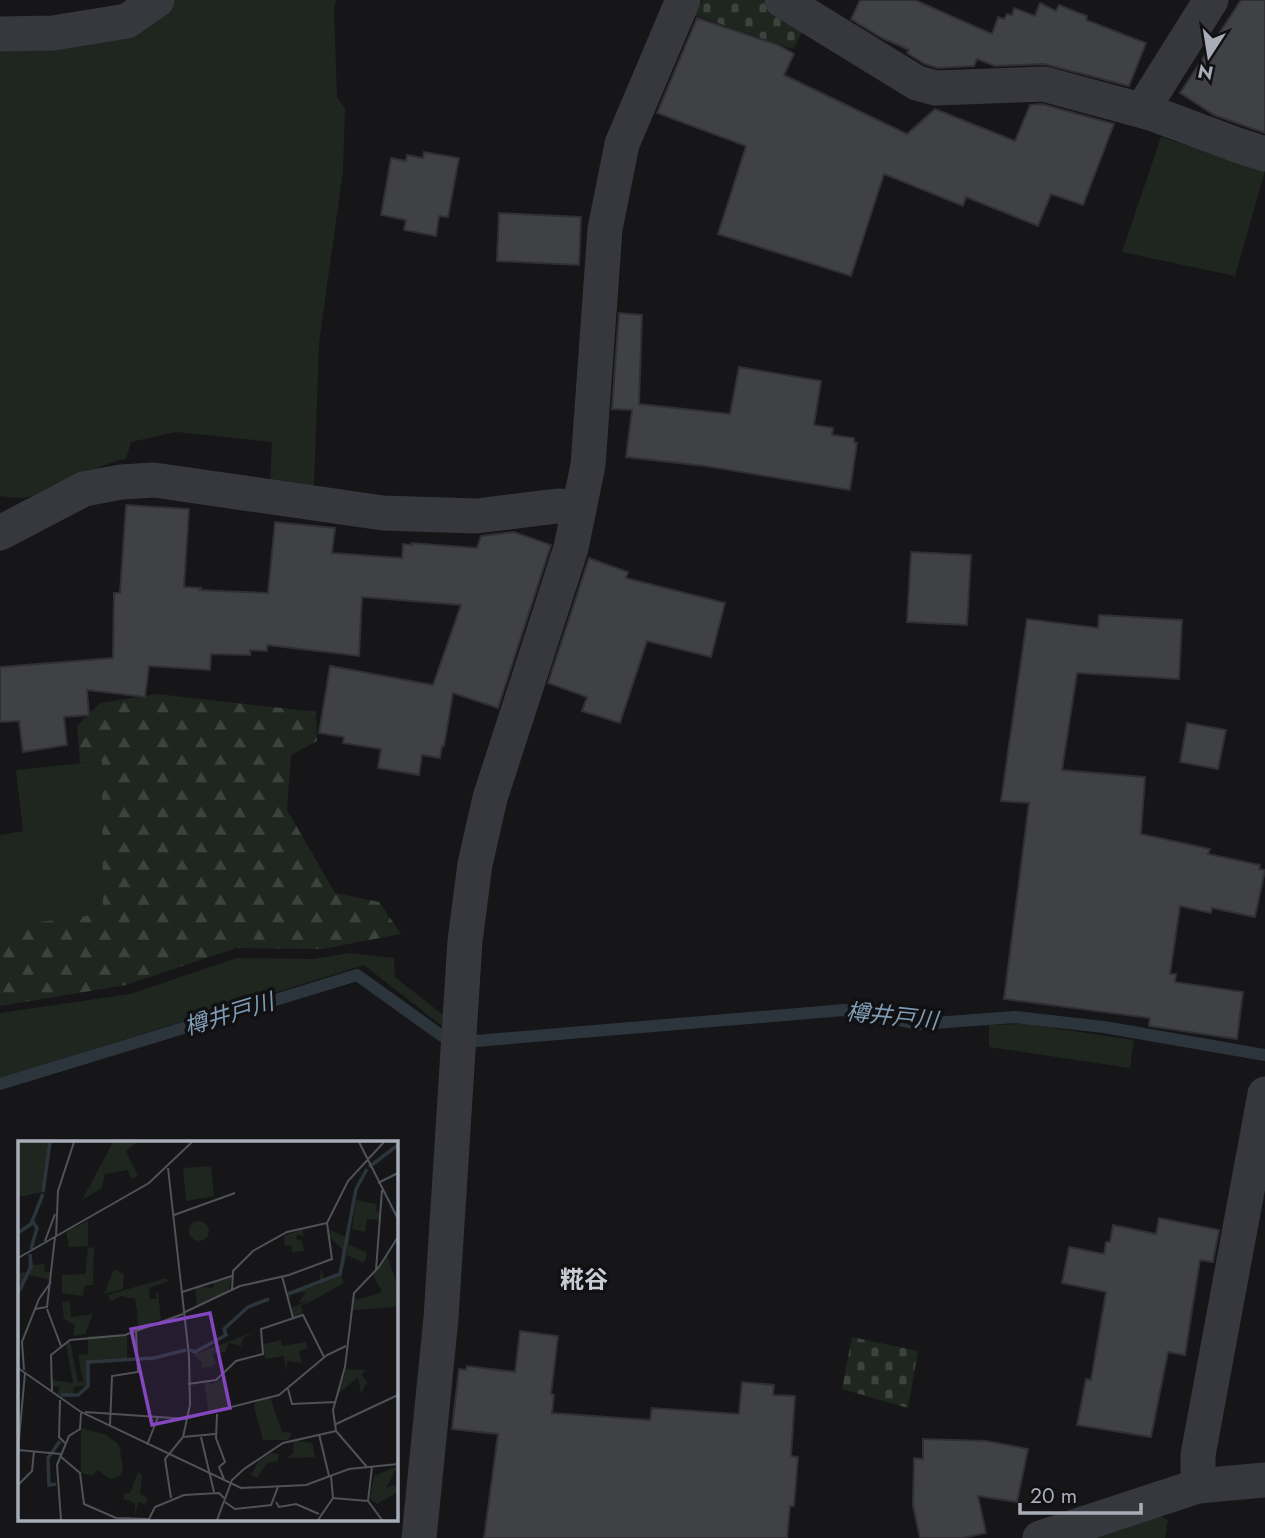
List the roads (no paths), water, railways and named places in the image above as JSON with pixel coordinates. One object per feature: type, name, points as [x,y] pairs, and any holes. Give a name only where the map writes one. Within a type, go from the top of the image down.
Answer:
[{"type":"street","points":[[0,34],[53,33],[127,21],[157,0]]},
{"type":"street","points":[[419,1538],[441,1318],[465,941],[475,864],[490,798],[571,548],[588,465],[605,229],[622,144],[682,0]]},
{"type":"street","points":[[782,0],[916,83],[936,88],[1044,84],[1142,110],[1265,154]]},
{"type":"street","points":[[1142,110],[1211,0]]},
{"type":"street","points":[[0,533],[84,489],[121,482],[154,480],[383,513],[476,516],[557,506],[578,508]]},
{"type":"street","points":[[1198,1486],[1198,1455],[1265,1094]]},
{"type":"street","points":[[1040,1538],[1198,1486],[1265,1480]]},
{"type":"waterway","name":"樽井戸川","points":[[0,1084],[357,975],[442,1036]]},
{"type":"waterway","name":"樽井戸川","points":[[476,1041],[844,1010],[920,1024],[1015,1017],[1104,1027],[1265,1055]]},
{"type":"district","name":"糀谷","points":[[584,1279]]}]
